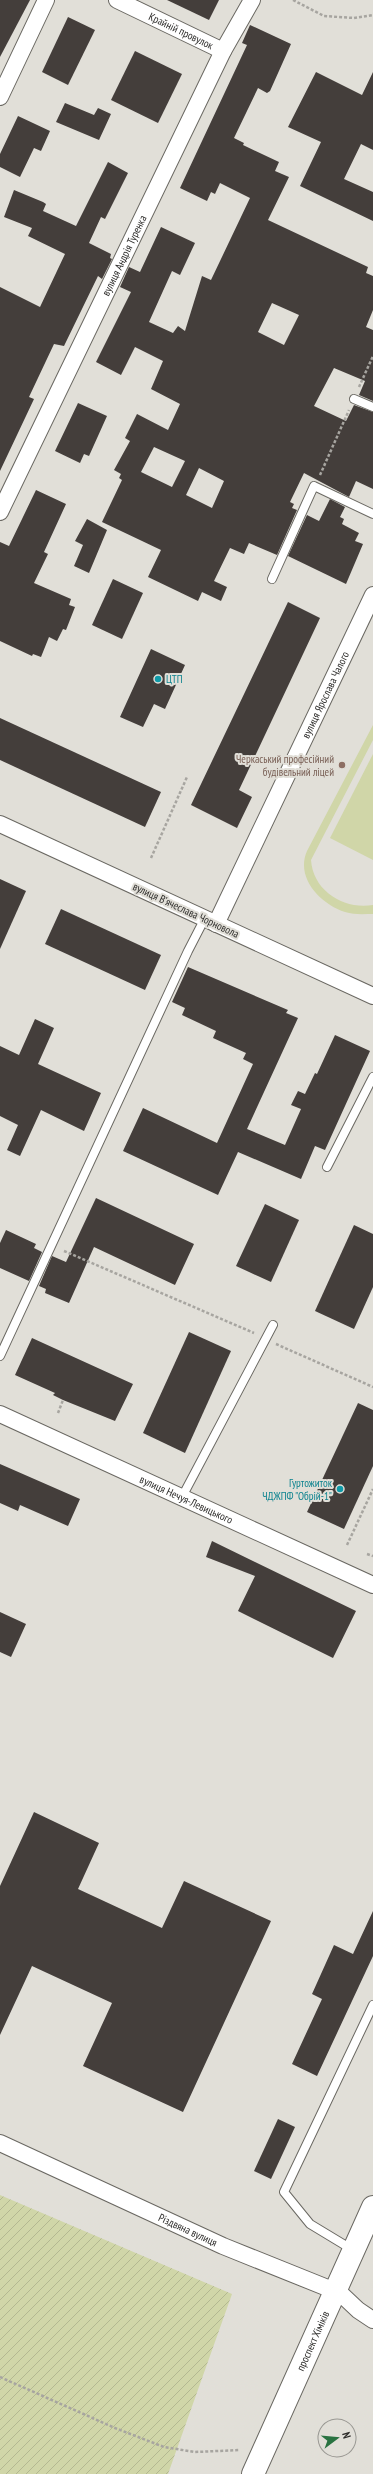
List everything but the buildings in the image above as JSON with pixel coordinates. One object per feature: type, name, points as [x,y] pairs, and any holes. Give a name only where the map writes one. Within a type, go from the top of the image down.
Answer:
[{"type":"main road","name":"проспект Хіміків","points":[[253,2474],[337,2292],[353,2250],[373,2207]]},
{"type":"street","points":[[0,97],[46,0]]},
{"type":"street","name":"Крайній провулок","points":[[117,0],[223,51]]},
{"type":"street","name":"вулиця Андрія Туренка","points":[[0,512],[223,51],[252,0]]},
{"type":"street","name":"вулиця Ярослава Чалого","points":[[211,921],[373,595]]},
{"type":"street","name":"вулиця Вʼячеслава Чорновола","points":[[0,824],[373,996]]},
{"type":"street","name":"вулиця Нечуя-Левицького","points":[[0,1414],[373,1585]]},
{"type":"street","name":"Різдвяна вулиця","points":[[0,2143],[223,2246],[337,2292],[358,2311],[373,2320]]},
{"type":"lane","points":[[354,399],[373,408]]},
{"type":"lane","points":[[272,579],[314,486],[373,514]]},
{"type":"lane","points":[[0,1356],[184,958],[211,921]]},
{"type":"lane","points":[[327,1167],[373,1077]]},
{"type":"lane","points":[[182,1497],[273,1325]]},
{"type":"lane","points":[[353,2250],[310,2224],[284,2192],[373,2006]]},
{"type":"path","points":[[293,0],[324,16],[354,18],[373,15]]},
{"type":"path","points":[[359,388],[373,356]]},
{"type":"path","points":[[314,486],[342,425]]},
{"type":"path","points":[[151,858],[187,777]]},
{"type":"path","points":[[52,1245],[213,1314],[373,1387]]},
{"type":"path","points":[[58,1413],[63,1400]]},
{"type":"path","points":[[347,1545],[373,1489]]},
{"type":"path","points":[[367,1554],[373,1556]]},
{"type":"path","points":[[0,2377],[115,2428],[164,2447],[195,2452],[240,2450]]},
{"type":"green space","points":[[373,725],[373,740],[311,860],[317,881],[332,896],[351,904],[362,906],[373,905],[373,914],[355,914],[345,912],[327,903],[312,889],[304,871],[304,861],[307,851]]},
{"type":"green space","points":[[373,754],[373,860],[330,838]]},
{"type":"green space","points":[[0,2195],[232,2294],[168,2474],[0,2474]]},
{"type":"place","name":"ЦТП","points":[[158,679]]},
{"type":"place","name":"Черкаський професійний будівельний ліцей","points":[[342,765]]},
{"type":"place","name":"Гуртожиток ЧДЖПФ \"Обрій-1\"","points":[[340,1489]]}]
